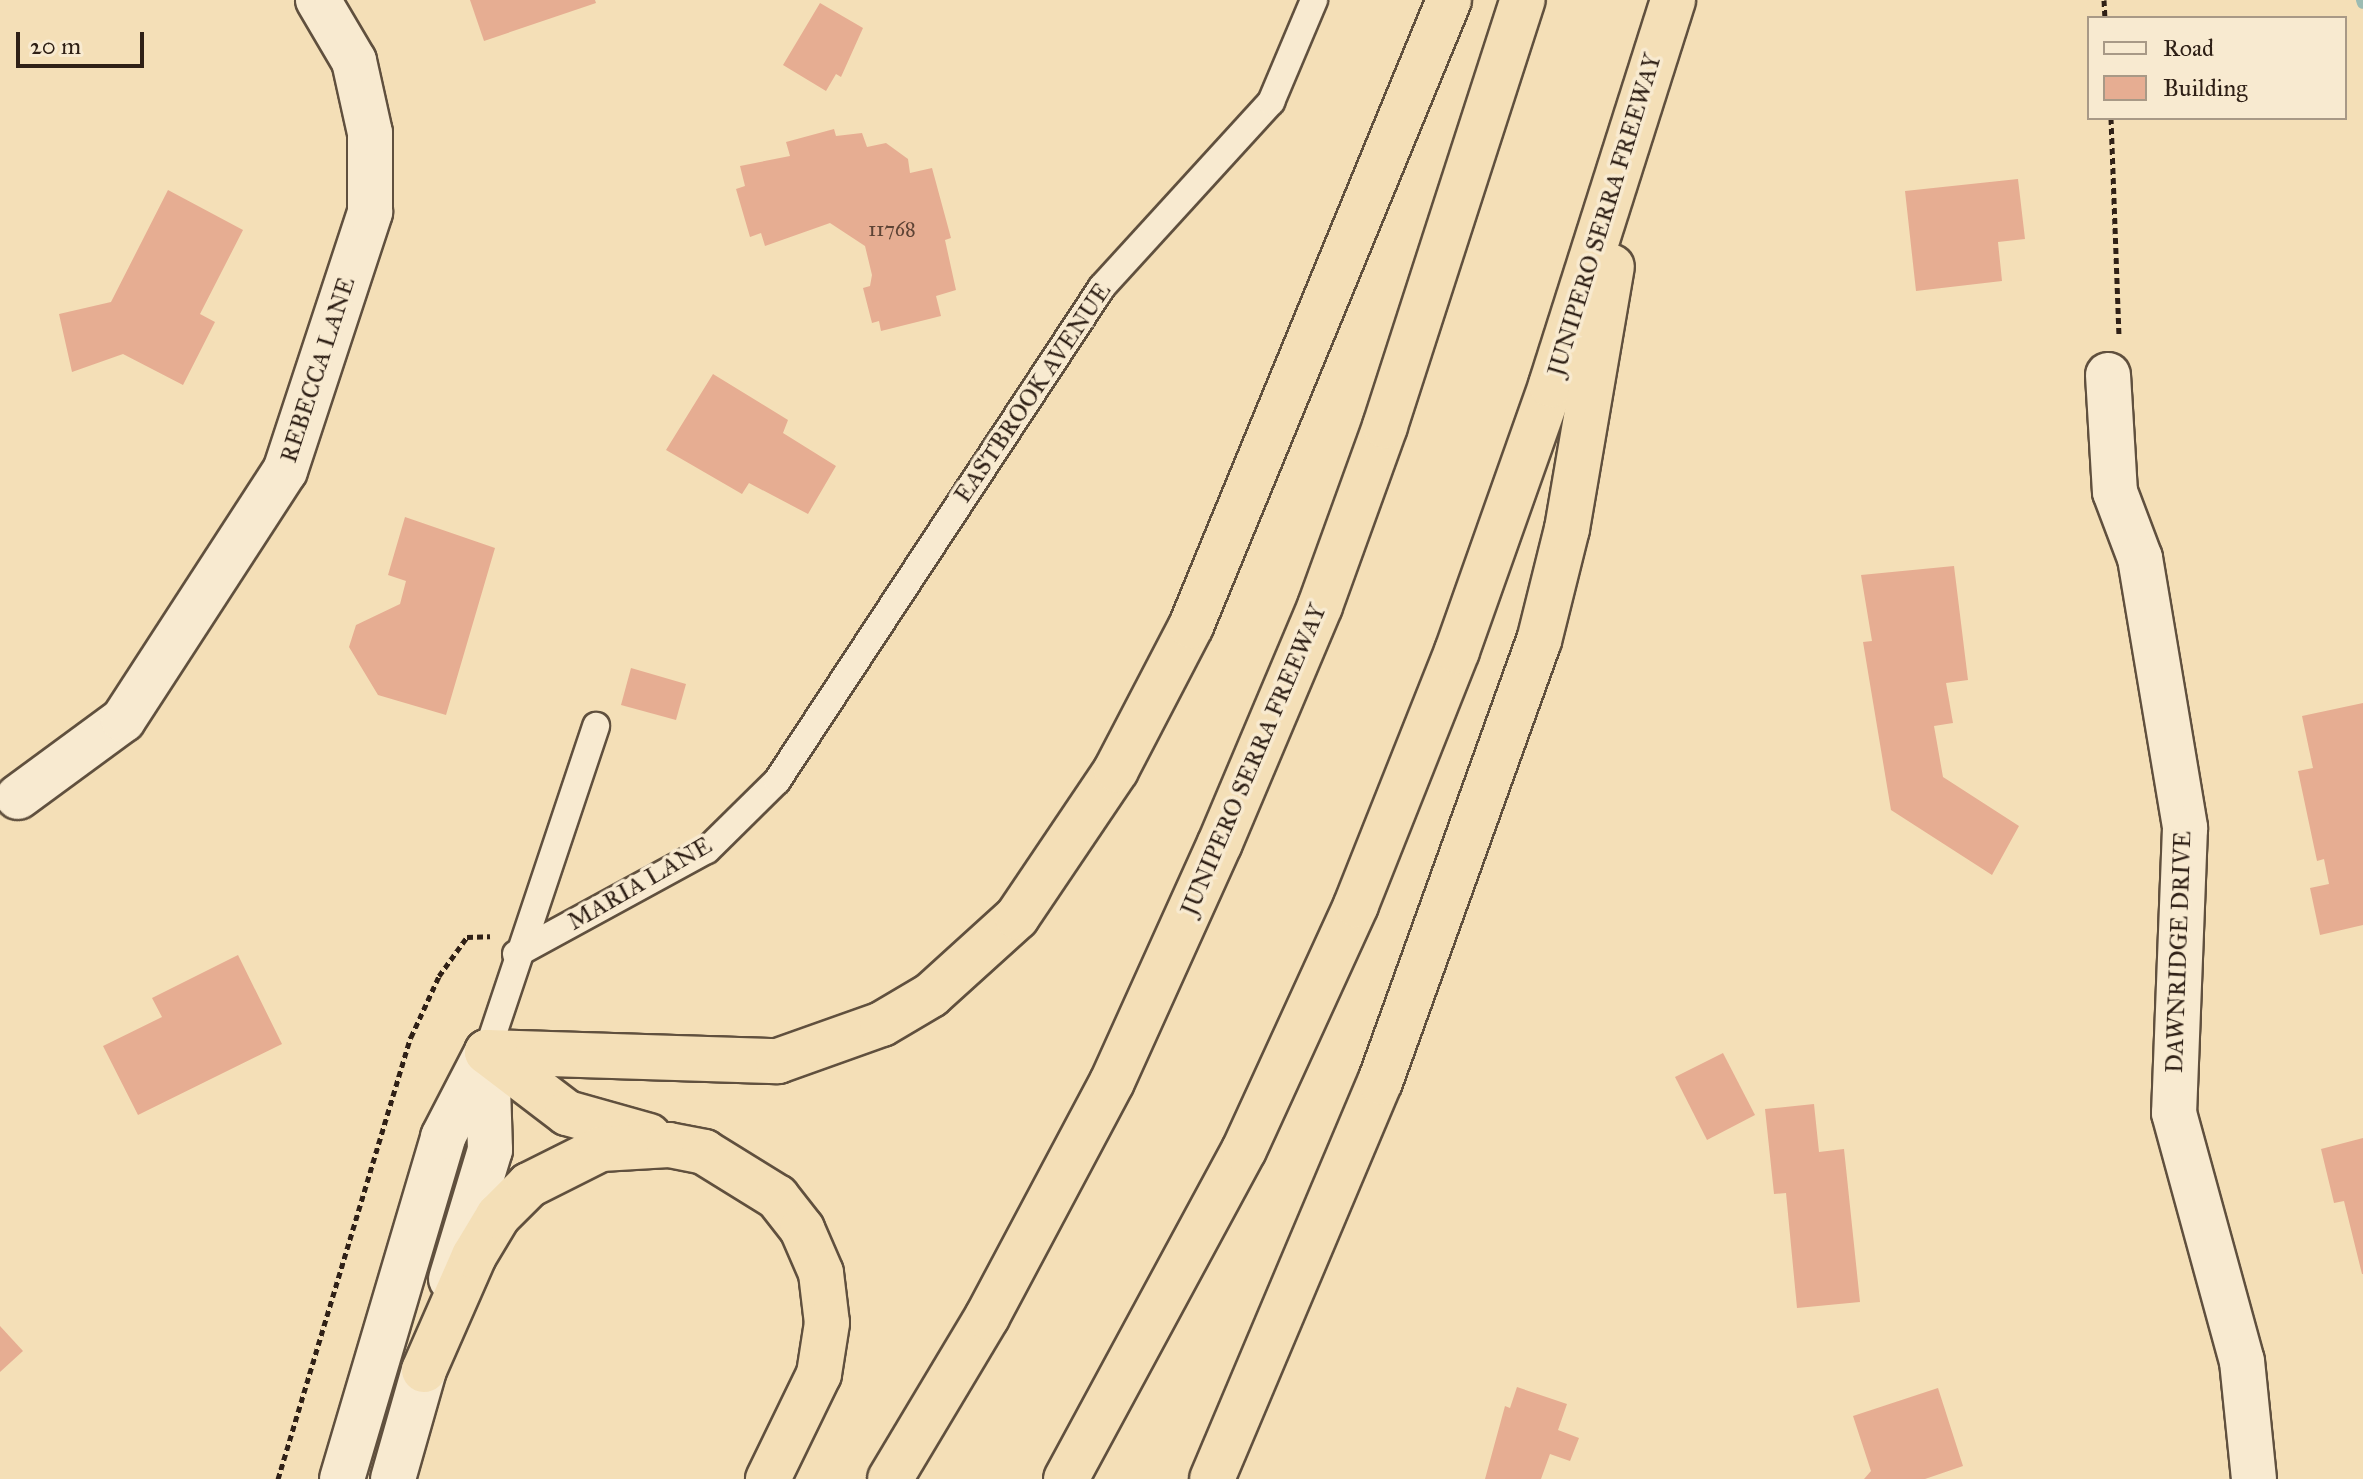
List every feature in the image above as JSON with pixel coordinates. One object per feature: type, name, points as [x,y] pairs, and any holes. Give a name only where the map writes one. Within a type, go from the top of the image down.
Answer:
[{"type":"highway","points":[[487,1052],[673,1063],[778,1061],[882,1024],[931,995],[1017,917],[1116,770],[1191,626],[1449,0]]},
{"type":"highway","name":"JUNIPERO SERRA FREEWAY","points":[[890,1479],[987,1317],[1112,1082],[1220,843],[1320,606],[1385,426],[1523,0]]},
{"type":"highway","name":"JUNIPERO SERRA FREEWAY","points":[[1066,1479],[1244,1150],[1356,905],[1457,651],[1673,0]]},
{"type":"highway","points":[[1212,1479],[1380,1082],[1539,641],[1588,419],[1634,123]]},
{"type":"highway","points":[[487,1052],[567,1113],[704,1152],[777,1197],[802,1229],[821,1273],[827,1323],[819,1374],[768,1479]]},
{"type":"highway","points":[[424,1370],[474,1256],[498,1216],[529,1185],[601,1149],[669,1145],[704,1152]]},
{"type":"street","name":"REBECCA LANE","points":[[18,797],[123,720],[285,471],[370,212],[370,133],[354,61],[318,0]]},
{"type":"street","name":"DAWNRIDGE DRIVE","points":[[2108,375],[2115,492],[2140,558],[2185,828],[2174,1113],[2242,1361],[2254,1479]]},
{"type":"street","points":[[393,1479],[490,1150],[487,1052]]},
{"type":"street","points":[[342,1479],[443,1137],[487,1052]]},
{"type":"lane","name":"EASTBROOK AVENUE","points":[[869,640],[1102,287],[1271,102],[1314,0]]},
{"type":"lane","name":"MARIA LANE","points":[[516,954],[707,850],[777,781],[869,640]]},
{"type":"lane","points":[[487,1052],[516,954],[596,726]]},
{"type":"path","points":[[2108,375],[2123,320],[2111,120]]},
{"type":"building","points":[[470,0],[595,0],[596,3],[484,41]]},
{"type":"building","points":[[820,3],[863,28],[841,77],[836,74],[826,91],[783,65]]},
{"type":"building","points":[[834,129],[836,136],[862,133],[867,147],[886,143],[908,159],[910,173],[932,168],[951,238],[945,240],[956,290],[936,296],[941,316],[881,331],[879,321],[872,323],[863,288],[870,286],[872,275],[865,246],[830,223],[765,246],[761,233],[750,237],[736,189],[745,186],[740,166],[790,156],[786,142]]},
{"type":"building","points":[[2018,179],[2025,239],[1998,242],[2002,281],[1916,291],[1905,191]]},
{"type":"building","points":[[168,190],[243,230],[200,314],[215,322],[183,385],[123,354],[72,372],[59,314],[111,302]]},
{"type":"building","points":[[713,374],[788,420],[783,433],[836,466],[808,514],[749,483],[742,494],[666,450]]},
{"type":"building","points":[[405,517],[495,548],[446,715],[378,695],[349,647],[356,625],[400,604],[406,581],[388,575]]},
{"type":"building","points":[[1954,566],[1968,680],[1946,683],[1953,723],[1934,726],[1943,777],[2019,826],[1992,875],[1891,810],[1863,642],[1872,641],[1861,575]]},
{"type":"building","points":[[631,668],[686,684],[676,720],[621,705]]},
{"type":"building","points":[[2363,703],[2363,925],[2320,935],[2310,888],[2329,884],[2324,859],[2317,861],[2298,771],[2313,768],[2302,716]]},
{"type":"building","points":[[238,955],[282,1044],[138,1115],[103,1046],[162,1017],[152,998]]},
{"type":"building","points":[[1723,1053],[1755,1115],[1707,1140],[1675,1077]]},
{"type":"building","points":[[1814,1104],[1819,1152],[1844,1149],[1860,1302],[1797,1308],[1786,1193],[1774,1194],[1765,1109]]},
{"type":"building","points":[[2363,1138],[2362,1274],[2344,1201],[2334,1203],[2321,1149]]},
{"type":"building","points":[[0,1326],[23,1351],[0,1372]]},
{"type":"building","points":[[1517,1387],[1567,1404],[1558,1430],[1579,1438],[1570,1461],[1550,1454],[1541,1479],[1485,1479],[1505,1406],[1510,1408]]},
{"type":"building","points":[[1938,1388],[1963,1466],[1925,1479],[1864,1479],[1871,1471],[1853,1416]]}]
